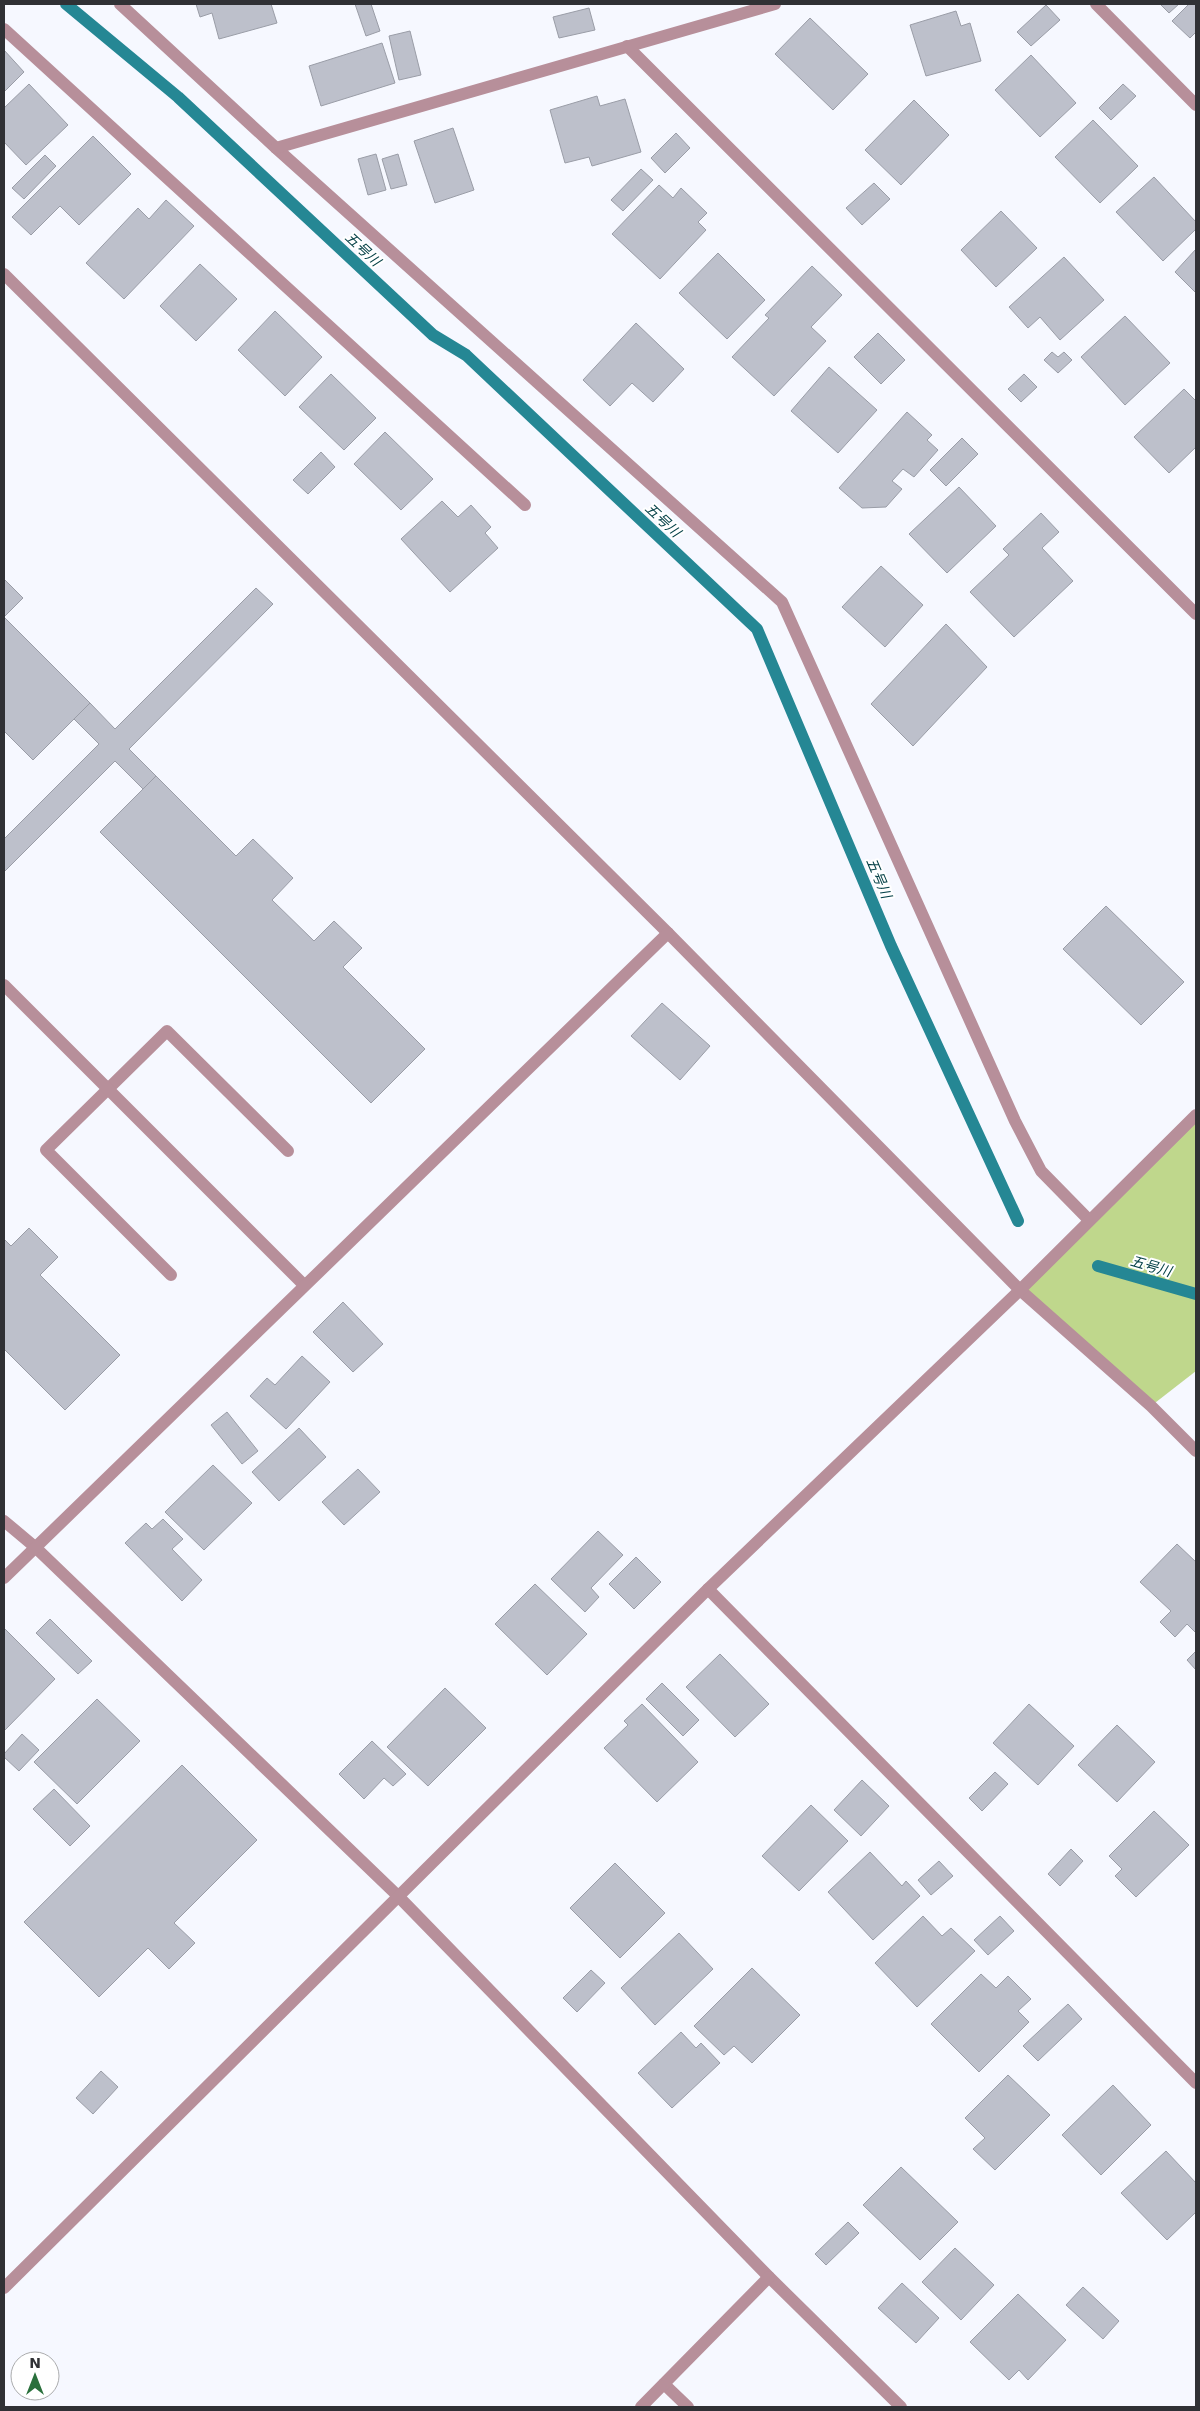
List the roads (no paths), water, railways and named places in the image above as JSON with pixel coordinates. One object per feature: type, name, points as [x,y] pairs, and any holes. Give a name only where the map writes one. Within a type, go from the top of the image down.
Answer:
[{"type":"street","points":[[120,4],[276,148],[782,602],[1015,1121],[1041,1171],[1089,1220]]},
{"type":"street","points":[[276,148],[776,4]]},
{"type":"street","points":[[1096,4],[1196,106]]},
{"type":"street","points":[[4,29],[526,505]]},
{"type":"street","points":[[627,46],[1196,614]]},
{"type":"street","points":[[4,274],[668,933],[1020,1290],[1151,1406],[1196,1451]]},
{"type":"street","points":[[4,1578],[668,933]]},
{"type":"street","points":[[4,985],[304,1285]]},
{"type":"street","points":[[172,1275],[46,1150],[167,1030],[288,1151]]},
{"type":"street","points":[[4,2288],[708,1589],[1020,1290],[1196,1115]]},
{"type":"street","points":[[4,1521],[35,1547],[398,1896],[769,2277],[901,2407]]},
{"type":"street","points":[[708,1589],[1196,2083]]},
{"type":"street","points":[[641,2407],[769,2277]]},
{"type":"street","points":[[664,2384],[688,2407]]},
{"type":"waterway","name":"五号川","points":[[66,4],[178,97],[433,335],[466,355],[757,629],[891,946],[1018,1221]]},
{"type":"waterway","name":"五号川","points":[[1098,1266],[1196,1294]]}]
